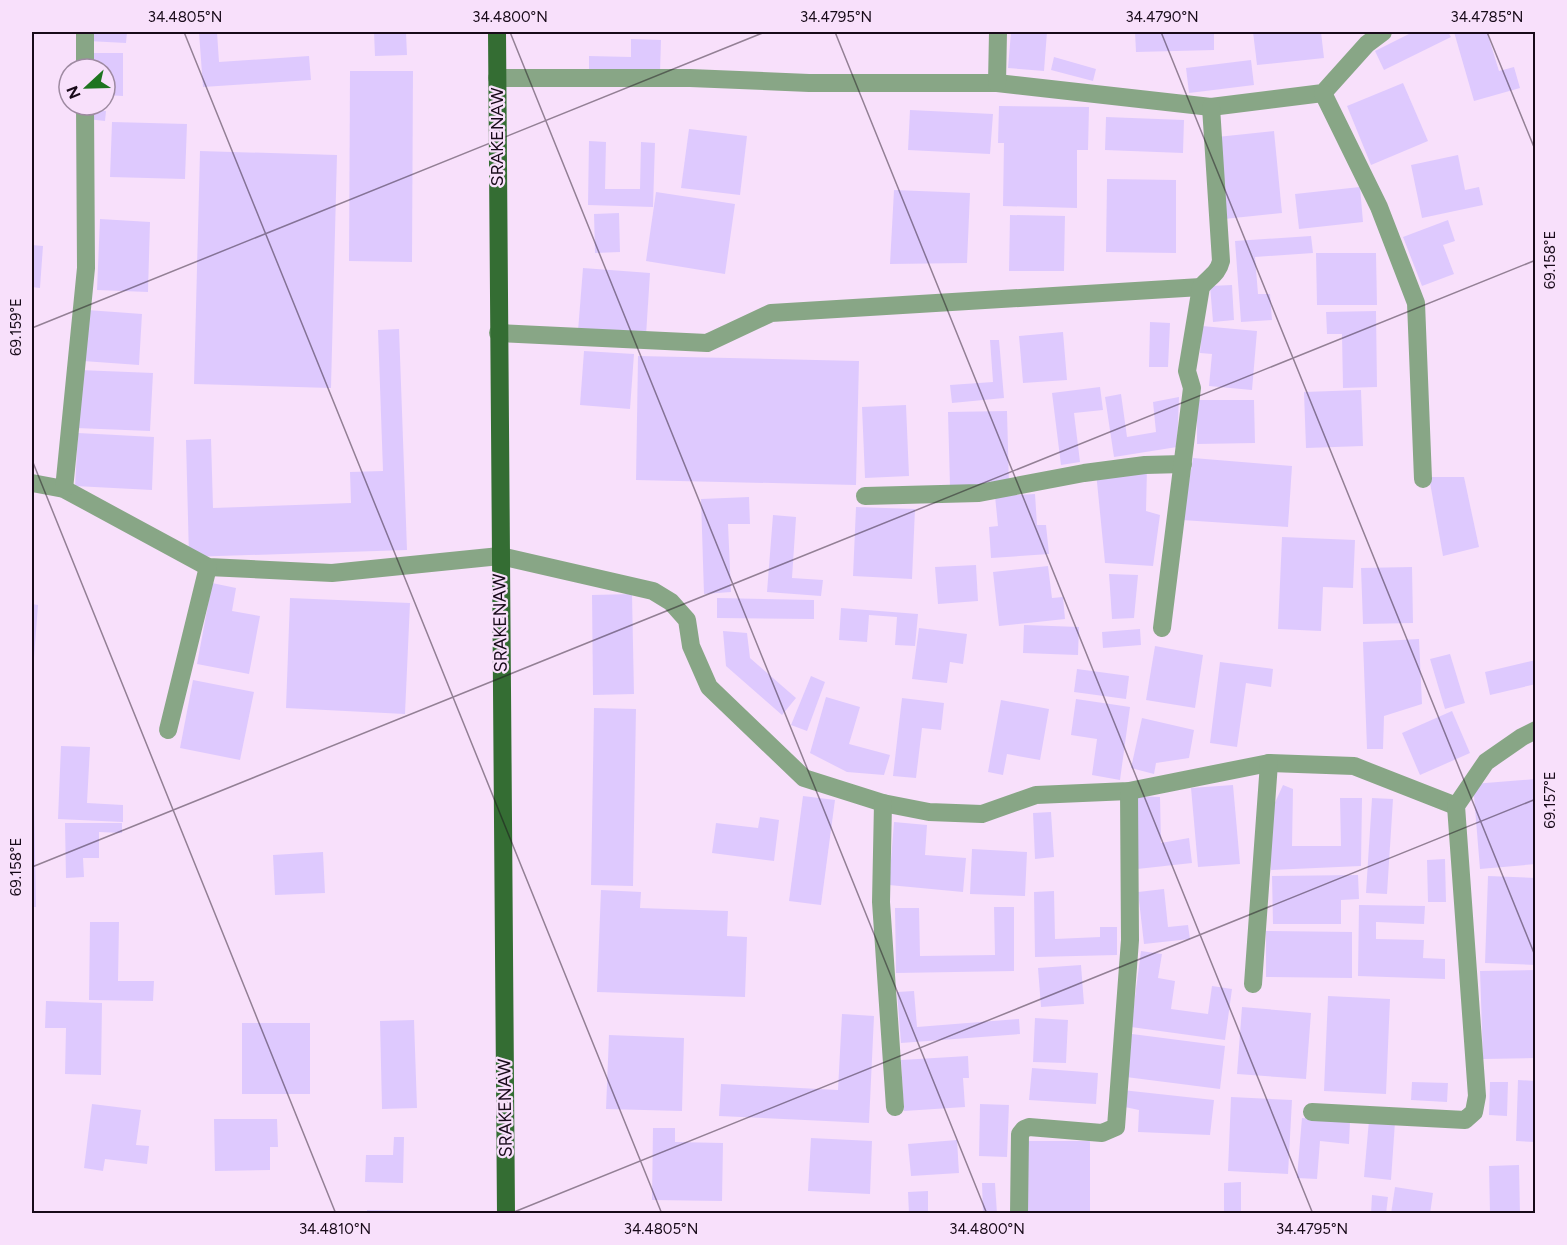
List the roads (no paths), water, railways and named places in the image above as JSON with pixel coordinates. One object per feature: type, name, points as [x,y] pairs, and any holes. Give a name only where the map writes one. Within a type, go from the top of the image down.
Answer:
[{"type":"main road","name":"SRAKENAW","points":[[497,32],[506,1214]]},
{"type":"street","points":[[85,32],[85,57]]},
{"type":"street","points":[[997,83],[998,32]]},
{"type":"street","points":[[497,78],[690,78],[809,83],[997,83],[1211,107],[1323,93],[1366,38],[1383,32]]},
{"type":"street","points":[[1323,93],[1378,207],[1416,303],[1423,479]]},
{"type":"street","points":[[1162,628],[1192,388],[1187,371],[1201,287],[1207,279],[1219,271],[1221,261],[1211,107]]},
{"type":"street","points":[[64,489],[86,268],[85,117]]},
{"type":"street","points":[[498,333],[707,343],[771,313],[1201,287]]},
{"type":"street","points":[[865,496],[979,493],[1084,473],[1145,465],[1183,464]]},
{"type":"street","points":[[32,483],[64,489],[208,567],[332,573],[500,556],[653,591],[671,602],[687,620],[691,646],[709,687],[804,778],[883,803],[929,812],[982,814],[1036,795],[1129,791],[1269,763],[1354,766],[1456,806]]},
{"type":"street","points":[[168,730],[208,567]]},
{"type":"street","points":[[1312,1112],[1466,1120],[1474,1112],[1477,1096],[1456,806],[1485,762],[1521,737],[1536,730]]},
{"type":"street","points":[[1253,984],[1269,763]]},
{"type":"street","points":[[1018,1214],[1020,1134],[1024,1129],[1029,1127],[1102,1133],[1116,1127],[1130,940],[1129,791]]},
{"type":"street","points":[[883,803],[880,902],[895,1107]]}]
